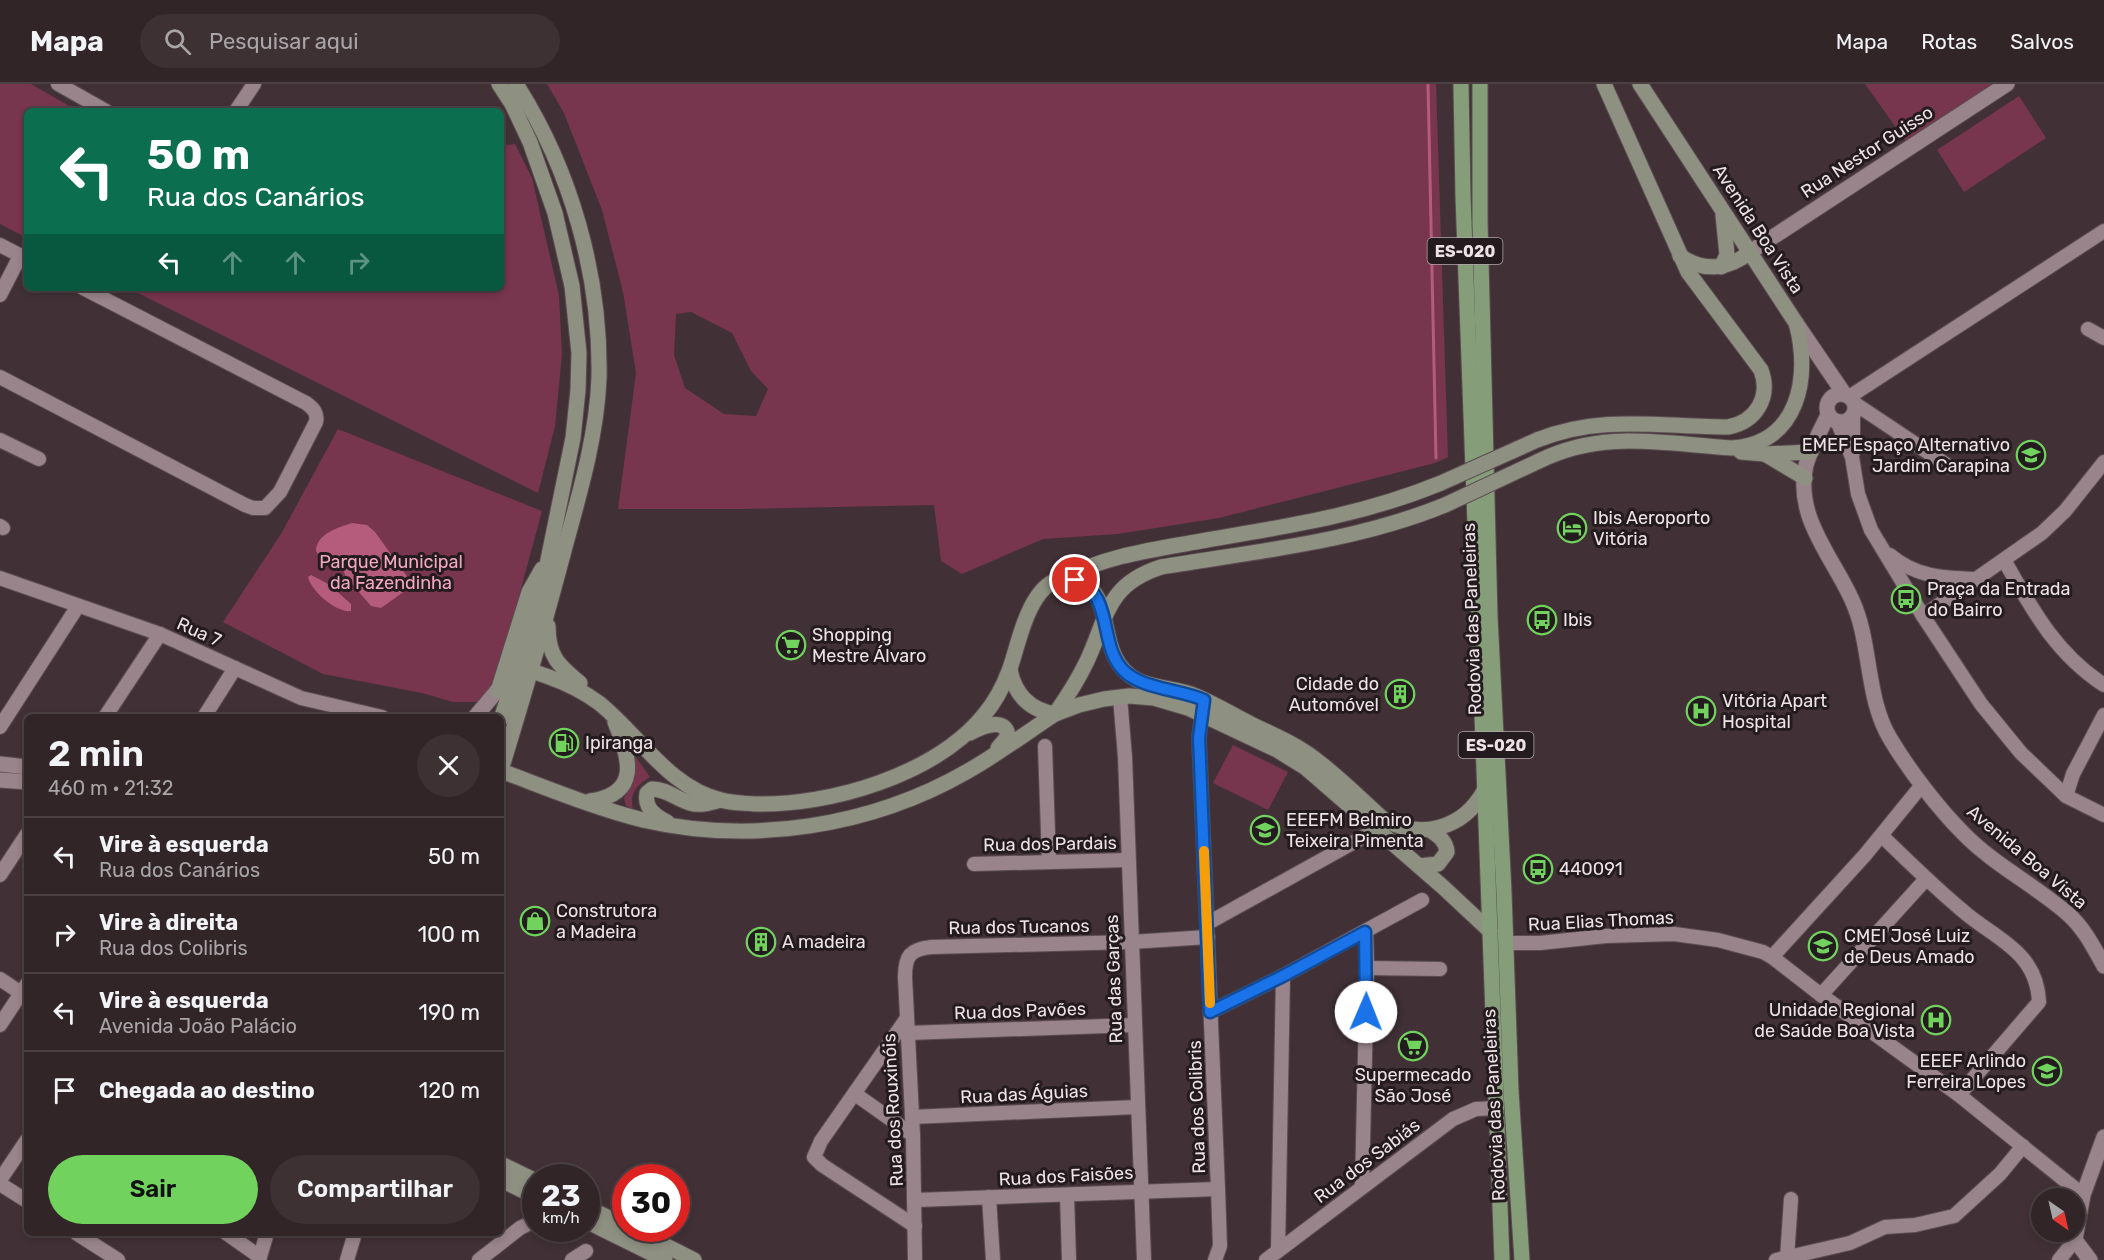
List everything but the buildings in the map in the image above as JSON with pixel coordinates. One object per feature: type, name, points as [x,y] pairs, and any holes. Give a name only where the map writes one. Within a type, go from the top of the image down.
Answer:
[{"type":"main road","points":[[499,84],[512,104],[530,142],[543,176],[564,248],[577,321],[578,390],[573,438],[504,757]]},
{"type":"main road","points":[[503,714],[548,614],[587,458],[596,411],[598,379],[598,344],[590,268],[581,231],[531,106],[516,84]]},
{"type":"main road","name":"Rodovia das Paneleiras","points":[[1461,84],[1490,931],[1522,1260]]},
{"type":"main road","points":[[953,744],[984,715],[1000,691],[1010,670],[1021,630],[1032,605],[1041,592],[1074,572],[1120,557],[1342,516],[1396,501],[1537,440],[1570,429],[1602,424],[1728,427],[1744,423],[1756,412],[1761,405],[1765,391],[1761,369],[1697,285],[1680,256],[1604,84]]},
{"type":"main road","name":"Avenida Boa Vista","points":[[1640,84],[1796,323]]},
{"type":"main road","name":"Rodovia das Paneleiras","points":[[1481,85],[1480,221],[1490,612],[1506,943],[1504,1091],[1497,1108],[1502,1260]]},
{"type":"main road","points":[[1721,267],[1727,255],[1722,210]]},
{"type":"main road","points":[[1680,256],[1696,265],[1721,267],[1736,262],[1749,252]]},
{"type":"main road","points":[[1055,714],[1086,664],[1110,603],[1135,578],[1152,570],[1340,537],[1392,524],[1444,505],[1566,449],[1594,442],[1620,440],[1742,448],[1768,438],[1783,425],[1793,409],[1802,374],[1802,348],[1796,323]]},
{"type":"main road","points":[[1678,444],[1765,454],[1811,452]]},
{"type":"main road","points":[[1765,454],[1805,478]]},
{"type":"main road","points":[[498,690],[529,592],[548,558]]},
{"type":"main road","points":[[1053,583],[1068,580],[1082,583],[1088,586],[1097,597],[1114,657],[1127,674],[1146,684],[1179,691],[1297,762],[1419,866],[1490,931]]},
{"type":"main road","points":[[548,614],[548,641],[554,657],[564,670],[589,690],[598,703]]},
{"type":"main road","points":[[524,670],[567,683],[598,703],[676,776],[696,789],[720,800],[758,804],[836,795],[897,776],[978,728],[995,724],[1002,725],[1008,731],[1005,742],[968,772]]},
{"type":"main road","points":[[1010,670],[1015,687],[1025,701],[1039,710],[1055,714]]},
{"type":"main road","points":[[504,771],[642,820],[736,830],[774,830],[820,825],[897,804],[968,772],[1055,714],[1092,701],[1142,696],[1203,707],[1308,754],[1383,819],[1410,829],[1430,830],[1458,820],[1473,807],[1484,791]]},
{"type":"main road","points":[[586,802],[609,798],[621,788],[627,776],[626,753],[611,715]]},
{"type":"main road","points":[[672,825],[650,809],[646,800],[650,791],[663,790],[691,804],[706,804],[720,800]]},
{"type":"main road","points":[[1419,866],[1438,864],[1447,852],[1446,845],[1441,838],[1430,830]]},
{"type":"main road","points":[[504,1165],[522,1174]]},
{"type":"main road","points":[[504,1181],[522,1190]]},
{"type":"main road","points":[[600,1228],[665,1260]]},
{"type":"main road","points":[[659,1242],[694,1260]]},
{"type":"street","points":[[58,84],[101,108]]},
{"type":"street","points":[[238,108],[254,84]]},
{"type":"street","name":"Rua Nestor Guisso","points":[[1749,252],[2007,84]]},
{"type":"street","points":[[1833,419],[1847,421],[1850,403],[2104,231]]},
{"type":"street","points":[[0,245],[24,257],[0,295]]},
{"type":"street","points":[[0,377],[245,505],[265,508],[280,492],[311,433],[316,422],[316,414],[306,403],[89,291]]},
{"type":"street","name":"Avenida Boa Vista","points":[[1796,323],[1850,403]]},
{"type":"street","points":[[2088,329],[2104,338]]},
{"type":"street","points":[[1852,457],[1826,407],[1830,399],[1836,395],[1950,467]]},
{"type":"street","points":[[1850,403],[1852,457],[1861,504],[1871,530],[1923,616],[1994,722],[2029,762],[2066,796],[2104,815]]},
{"type":"street","name":"Avenida Boa Vista","points":[[1833,419],[1811,452],[1806,465],[1808,513],[1812,525],[1853,601],[1870,680],[1890,739],[1922,785],[1963,833],[1993,859],[2036,888],[2069,915],[2088,937],[2104,966]]},
{"type":"street","points":[[0,440],[39,459]]},
{"type":"street","points":[[1923,616],[2042,533],[2065,511],[2104,462]]},
{"type":"street","points":[[1882,549],[1901,564],[1917,572],[1939,578],[1975,579]]},
{"type":"street","points":[[2004,560],[2028,602],[2064,652],[2104,685]]},
{"type":"street","name":"Rua 7","points":[[0,578],[160,634],[301,698],[369,714]]},
{"type":"street","points":[[0,727],[78,606]]},
{"type":"street","points":[[107,714],[160,634]]},
{"type":"street","points":[[206,714],[236,668]]},
{"type":"street","points":[[478,714],[498,690],[524,670]]},
{"type":"street","name":"Rua das Garças","points":[[1120,697],[1125,757],[1144,1260]]},
{"type":"street","name":"Rua dos Colibris","points":[[1203,707],[1199,738],[1220,1246],[1215,1260]]},
{"type":"street","points":[[2066,796],[2073,774],[2104,714]]},
{"type":"street","points":[[1045,746],[1050,861]]},
{"type":"street","points":[[0,764],[24,767]]},
{"type":"street","points":[[0,780],[24,782]]},
{"type":"street","points":[[1772,957],[1882,836],[1922,785]]},
{"type":"street","points":[[1208,930],[1365,836]]},
{"type":"street","points":[[1882,836],[1965,914],[2002,938],[2027,964],[2038,986],[2039,1002],[1959,1095]]},
{"type":"street","points":[[0,875],[24,839]]},
{"type":"street","name":"Rua dos Pardais","points":[[974,864],[1128,861]]},
{"type":"street","points":[[1821,995],[1926,879]]},
{"type":"street","points":[[1210,1012],[1283,976],[1422,900]]},
{"type":"street","name":"Rua dos Tucanos","points":[[907,958],[918,950],[932,947],[1131,942],[1208,930]]},
{"type":"street","points":[[1362,1187],[1367,968],[1365,932]]},
{"type":"street","name":"Rua Elias Thomas","points":[[1506,943],[1540,943],[1606,936],[1674,934],[1718,940],[1763,952],[1959,1095],[2074,1188]]},
{"type":"street","name":"Rua dos Rouxinóis","points":[[907,958],[905,977],[916,1200],[915,1260]]},
{"type":"street","points":[[1367,968],[1440,969]]},
{"type":"street","points":[[1278,1251],[1283,976]]},
{"type":"street","points":[[0,979],[24,991]]},
{"type":"street","points":[[0,1025],[24,992]]},
{"type":"street","points":[[907,1018],[817,1148],[814,1157],[822,1165],[915,1226]]},
{"type":"street","name":"Rua dos Pavões","points":[[908,1033],[1134,1025]]},
{"type":"street","points":[[855,1094],[913,1136]]},
{"type":"street","name":"Rua das Águias","points":[[912,1117],[1137,1107]]},
{"type":"street","name":"Rua dos Sabiás","points":[[1266,1260],[1460,1115],[1481,1108],[1497,1108]]},
{"type":"street","points":[[2085,1189],[2104,1137]]},
{"type":"street","points":[[24,1145],[0,1182],[24,1199]]},
{"type":"street","points":[[1791,1198],[1781,1259],[1850,1243],[1885,1227],[1915,1225],[1954,1216],[2000,1174],[2023,1146]]},
{"type":"street","name":"Rua dos Faisões","points":[[916,1200],[1218,1189]]},
{"type":"street","points":[[1067,1195],[1069,1260]]},
{"type":"street","points":[[989,1197],[993,1260]]},
{"type":"street","points":[[479,1260],[522,1227]]},
{"type":"street","points":[[81,1236],[118,1260]]},
{"type":"street","points":[[230,1236],[259,1258],[266,1236]]},
{"type":"street","points":[[347,1260],[354,1236]]},
{"type":"street","points":[[2059,1260],[2073,1242]]},
{"type":"street","points":[[2076,1242],[2090,1260]]},
{"type":"street","points":[[572,1260],[586,1251]]},
{"type":"green space","points":[[0,84],[31,84],[73,108],[24,108],[24,236],[0,224]]},
{"type":"green space","points":[[547,84],[1436,84],[1448,457],[1435,463],[1219,518],[1118,534],[1043,539],[962,574],[941,561],[934,505],[618,509],[636,373],[623,292],[602,210],[564,113]],"holes":[[[691,312],[732,333],[751,371],[768,389],[756,416],[724,414],[685,388],[674,355],[676,314]]]},
{"type":"green space","points":[[1865,84],[1995,84],[1907,143]]},
{"type":"green space","points":[[2019,96],[2046,138],[1964,192],[1937,150]]},
{"type":"green space","points":[[515,144],[532,178],[559,296],[562,354],[555,426],[538,493],[134,291],[504,291],[504,146]]},
{"type":"green space","name":"Parque Municipal da Fazendinha","points":[[338,429],[542,511],[495,685],[479,702],[453,702],[422,693],[323,674],[223,622],[281,534]]},
{"type":"green space","points":[[1233,745],[1288,772],[1268,810],[1213,783]]},
{"type":"green space","points":[[635,756],[650,777],[635,790],[632,798],[633,809],[626,806],[624,798],[633,782]]},
{"type":"shaded area","points":[[352,523],[367,525],[375,532],[409,579],[409,588],[381,608],[371,606],[346,577],[343,570],[326,565],[316,551],[317,545],[324,536]]},
{"type":"shaded area","points":[[311,575],[330,585],[351,604],[351,611],[345,611],[325,600],[310,583],[308,577]]},
{"type":"waterway","points":[[1428,84],[1436,458]]},
{"type":"slow traffic","points":[[1204,851],[1210,1003]]},
{"type":"place","name":"EMEF Espaço Alternativo Jardim Carapina","points":[[2031,455]]},
{"type":"place","name":"Ibis Aeroporto Vitória","points":[[1572,528]]},
{"type":"place","name":"Praça da Entrada do Bairro","points":[[1906,599]]},
{"type":"place","name":"Ibis","points":[[1542,620]]},
{"type":"place","name":"Shopping Mestre Álvaro","points":[[791,645]]},
{"type":"place","name":"Cidade do Automóvel","points":[[1400,694]]},
{"type":"place","name":"Vitória Apart Hospital","points":[[1701,711]]},
{"type":"place","name":"Ipiranga","points":[[564,743]]},
{"type":"place","name":"EEEFM Belmiro Teixeira Pimenta","points":[[1265,830]]},
{"type":"place","name":"440091","points":[[1538,869]]},
{"type":"place","name":"Construtora a Madeira","points":[[535,921]]},
{"type":"place","name":"A madeira","points":[[761,942]]},
{"type":"place","name":"CMEI José Luiz de Deus Amado","points":[[1823,946]]},
{"type":"place","name":"Unidade Regional de Saúde Boa Vista","points":[[1936,1020]]},
{"type":"place","name":"Supermecado São José","points":[[1413,1046]]},
{"type":"place","name":"EEEF Arlindo Ferreira Lopes","points":[[2047,1071]]},
{"type":"route","points":[[1075,580],[1088,586],[1097,597],[1111,651],[1127,674],[1146,684],[1165,687],[1204,700],[1199,738],[1210,1012],[1365,932],[1366,1012]]}]
